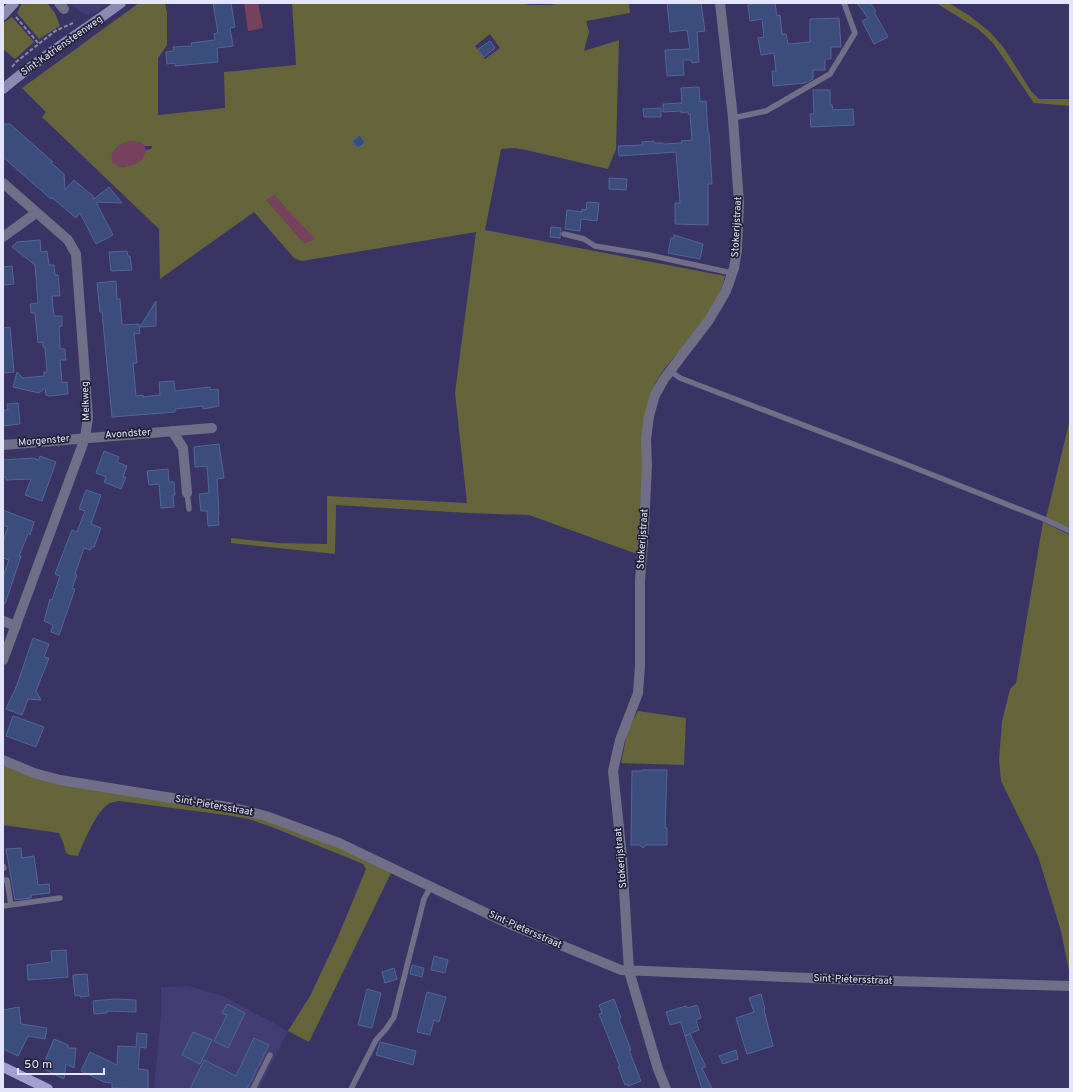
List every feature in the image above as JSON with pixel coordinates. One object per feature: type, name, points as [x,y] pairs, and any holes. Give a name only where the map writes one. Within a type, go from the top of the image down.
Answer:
[{"type":"main road","points":[[3,1067],[48,1089]]},
{"type":"street","name":"Sint-Katriensteenweg","points":[[3,89],[64,42],[89,27],[121,3]]},
{"type":"street","name":"Stokerijstraat","points":[[666,1089],[658,1069],[628,971],[622,857],[613,772],[620,740],[638,693],[640,666],[640,581],[647,465],[646,439],[649,416],[655,395],[670,371],[708,320],[726,291],[737,250],[739,203],[733,118],[720,3]]},
{"type":"street","name":"Melkweg","points":[[3,183],[68,240],[76,254],[88,417],[85,438],[3,660]]},
{"type":"street","points":[[3,237],[36,212]]},
{"type":"street","name":"Avondster","points":[[85,438],[212,428]]},
{"type":"street","points":[[172,431],[183,448],[187,493]]},
{"type":"street","name":"Morgenster","points":[[3,445],[85,438]]},
{"type":"street","points":[[3,621],[16,626]]},
{"type":"street","name":"Sint-Pietersstraat","points":[[3,760],[34,773],[60,780],[234,808],[266,816],[338,843],[530,933],[621,970],[859,980],[1070,986]]},
{"type":"lane","points":[[733,118],[766,111],[830,74],[855,33],[844,3]]},
{"type":"lane","points":[[564,234],[584,239],[595,246],[649,255],[732,272]]},
{"type":"lane","points":[[670,371],[680,378],[914,468],[1044,519],[1070,531]]},
{"type":"lane","points":[[187,493],[189,509]]},
{"type":"lane","points":[[3,880],[7,880],[11,905]]},
{"type":"lane","points":[[351,1089],[376,1040],[394,1017],[424,899],[431,886]]},
{"type":"lane","points":[[3,906],[60,898]]},
{"type":"lane","points":[[253,1089],[270,1055]]},
{"type":"path","points":[[9,9],[39,44]]},
{"type":"shaded area","points":[[22,3],[47,3],[55,13],[60,26],[39,39],[17,13]]},
{"type":"shaded area","points":[[70,3],[109,3],[98,11],[88,15],[80,12]]},
{"type":"shaded area","points":[[139,3],[165,3],[167,13],[167,45],[158,58],[158,115],[225,108],[224,72],[296,65],[292,3],[519,3],[530,5],[550,5],[563,3],[629,3],[630,13],[586,21],[589,32],[584,51],[619,40],[616,149],[608,169],[526,150],[515,148],[501,149],[485,230],[725,276],[716,302],[701,325],[663,370],[656,382],[652,394],[642,476],[637,554],[529,515],[336,505],[335,554],[231,543],[231,538],[278,543],[327,544],[327,496],[467,503],[455,393],[476,232],[302,261],[294,258],[254,212],[160,279],[159,229],[42,117],[46,112],[22,88]],"holes":[[[490,34],[500,48],[485,59],[475,46]],[[140,142],[144,146],[152,146],[151,149],[146,150],[140,161],[132,165],[119,167]],[[267,200],[314,238],[304,243]]]},
{"type":"shaded area","points":[[244,3],[258,3],[263,28],[248,31]]},
{"type":"shaded area","points":[[936,3],[949,3],[970,16],[990,32],[1004,48],[1031,91],[1039,99],[1070,99],[1070,106],[1034,103],[993,43],[978,29]]},
{"type":"shaded area","points":[[12,17],[34,42],[15,59],[3,49],[3,23]]},
{"type":"shaded area","points":[[129,141],[143,144],[146,152],[144,156],[135,164],[119,167],[112,162],[112,154],[118,146]]},
{"type":"shaded area","points":[[274,195],[315,239],[304,243],[266,200]]},
{"type":"shaded area","points":[[1070,419],[1070,528],[1046,518]]},
{"type":"shaded area","points":[[1043,522],[1070,535],[1070,976],[1061,931],[1038,856],[1001,781],[999,760],[1002,721],[1010,689],[1016,683]]},
{"type":"shaded area","points":[[638,711],[686,718],[684,765],[621,763],[628,729]]},
{"type":"shaded area","points":[[3,765],[249,814],[356,854],[392,871],[309,1042],[288,1031],[310,996],[337,939],[366,869],[363,864],[249,819],[119,801],[110,803],[103,809],[90,829],[78,856],[70,855],[66,853],[59,833],[3,825]]},
{"type":"shaded area","points":[[188,986],[223,996],[288,1031],[259,1089],[154,1089],[161,1015],[161,987]]},
{"type":"building","points":[[213,3],[231,3],[235,27],[230,28],[233,46],[217,48],[218,62],[175,66],[175,63],[167,64],[166,52],[174,51],[173,47],[192,46],[191,43],[215,40],[214,34],[218,33]]},
{"type":"building","points":[[667,3],[701,3],[705,31],[697,32],[699,62],[692,63],[691,60],[683,60],[684,75],[667,76],[665,50],[690,49],[687,30],[670,32]]},
{"type":"building","points":[[753,3],[775,3],[777,16],[780,15],[782,34],[786,34],[788,44],[810,42],[810,19],[839,18],[841,47],[831,47],[831,59],[825,59],[825,70],[813,70],[813,79],[805,83],[773,86],[772,71],[776,71],[774,53],[761,55],[758,38],[764,37],[762,19],[750,21],[748,5]]},
{"type":"building","points":[[857,3],[870,3],[876,11],[874,12],[888,37],[874,44],[862,21],[868,18]]},
{"type":"building","points":[[490,41],[495,48],[484,57],[478,49]]},
{"type":"building","points":[[699,87],[700,102],[706,101],[709,133],[712,184],[708,184],[708,225],[675,224],[675,203],[680,203],[676,152],[619,156],[618,146],[643,145],[642,142],[654,141],[655,143],[663,144],[682,143],[681,141],[692,140],[690,114],[688,114],[688,112],[681,113],[681,111],[663,112],[663,104],[682,103],[681,88]]},
{"type":"building","points":[[813,90],[830,90],[830,105],[832,105],[833,110],[853,109],[854,125],[811,127],[810,114],[814,114]]},
{"type":"building","points":[[661,108],[661,117],[644,117],[643,109]]},
{"type":"building","points":[[3,124],[10,124],[53,162],[50,162],[64,174],[65,190],[74,180],[93,196],[94,199],[109,187],[122,203],[96,202],[113,235],[96,244],[80,213],[76,218],[56,201],[52,198],[51,199],[3,157]]},
{"type":"building","points":[[360,135],[365,143],[358,148],[352,141]]},
{"type":"building","points":[[609,178],[627,179],[626,190],[609,189]]},
{"type":"building","points":[[587,202],[599,203],[597,221],[581,219],[580,231],[565,229],[567,210],[582,212],[582,209],[586,210]]},
{"type":"building","points":[[551,227],[561,228],[560,238],[550,237]]},
{"type":"building","points":[[674,235],[703,244],[700,259],[668,253],[671,238],[674,238]]},
{"type":"building","points":[[40,240],[41,252],[47,251],[49,265],[54,265],[55,275],[58,275],[60,296],[52,296],[54,316],[62,316],[62,326],[59,327],[60,349],[65,349],[66,360],[60,360],[62,383],[67,382],[68,394],[50,396],[46,395],[45,388],[39,393],[13,387],[17,372],[23,378],[44,376],[44,372],[47,372],[45,347],[43,347],[43,342],[38,343],[35,313],[31,313],[30,304],[38,303],[35,265],[12,247],[17,242]]},
{"type":"building","points":[[127,251],[128,256],[130,256],[132,270],[111,271],[109,252]]},
{"type":"building","points":[[12,266],[14,284],[3,285],[3,267]]},
{"type":"building","points":[[116,281],[117,299],[120,299],[122,325],[139,324],[140,334],[134,333],[137,363],[133,363],[136,396],[143,395],[143,397],[160,395],[159,382],[174,381],[175,391],[210,387],[210,390],[218,389],[219,406],[203,409],[203,406],[175,409],[175,412],[112,417],[102,312],[100,312],[97,283]]},
{"type":"building","points":[[156,301],[156,326],[140,327]]},
{"type":"building","points":[[10,327],[14,372],[3,373],[3,328]]},
{"type":"building","points":[[18,403],[20,424],[3,426],[3,410],[8,410],[7,404]]},
{"type":"building","points":[[219,444],[224,478],[217,479],[219,525],[208,526],[207,511],[201,511],[199,494],[209,493],[207,466],[195,467],[194,447]]},
{"type":"building","points":[[104,451],[119,457],[117,462],[127,466],[123,477],[126,477],[121,489],[104,482],[106,477],[96,473]]},
{"type":"building","points":[[40,456],[56,462],[42,501],[25,495],[31,479],[6,480],[6,477],[3,477],[3,460],[33,458],[39,460]]},
{"type":"building","points":[[168,469],[169,482],[174,482],[174,507],[161,508],[159,484],[149,485],[147,471]]},
{"type":"building","points":[[86,490],[101,495],[91,524],[101,528],[94,547],[90,550],[84,548],[75,574],[77,575],[72,588],[75,589],[59,635],[51,632],[53,625],[44,621],[50,599],[52,600],[60,576],[55,574],[72,530],[77,532],[85,511],[79,509]]},
{"type":"building","points":[[3,510],[34,522],[30,535],[28,534],[19,556],[21,556],[5,604],[3,604],[3,577],[9,560],[3,558],[3,541],[8,527],[3,525]]},
{"type":"building","points":[[33,638],[49,644],[44,657],[49,658],[36,691],[41,700],[28,699],[22,715],[6,709],[17,685]]},
{"type":"building","points":[[13,716],[44,727],[36,747],[6,736]]},
{"type":"building","points":[[667,770],[665,828],[667,828],[667,845],[646,845],[643,848],[640,845],[631,845],[632,771]]},
{"type":"building","points":[[21,848],[22,858],[34,856],[38,885],[49,884],[50,893],[31,895],[31,898],[15,900],[6,849]]},
{"type":"building","points":[[66,950],[68,977],[28,980],[27,965],[52,962],[51,951]]},
{"type":"building","points":[[434,956],[448,960],[445,973],[431,970]]},
{"type":"building","points":[[412,965],[424,968],[422,977],[410,974]]},
{"type":"building","points":[[394,968],[397,979],[385,983],[382,972]]},
{"type":"building","points":[[87,974],[89,996],[75,996],[73,975]]},
{"type":"building","points":[[367,989],[381,993],[372,1028],[358,1025]]},
{"type":"building","points":[[427,992],[446,997],[439,1022],[434,1020],[430,1035],[417,1032]]},
{"type":"building","points":[[761,994],[773,1046],[747,1054],[736,1018],[754,1012],[749,998]]},
{"type":"building","points":[[115,999],[136,1000],[136,1012],[107,1011],[107,1013],[94,1014],[93,1001]]},
{"type":"building","points":[[614,999],[621,1018],[619,1019],[631,1050],[629,1050],[641,1081],[628,1086],[628,1084],[625,1085],[618,1067],[620,1067],[599,1014],[602,1013],[599,1005]]},
{"type":"building","points":[[227,1004],[245,1013],[228,1048],[214,1041],[227,1015],[222,1013]]},
{"type":"building","points":[[697,1005],[701,1018],[696,1020],[699,1030],[685,1036],[681,1022],[670,1025],[666,1012],[686,1006],[687,1008]]},
{"type":"building","points":[[19,1007],[21,1024],[47,1028],[45,1039],[28,1036],[18,1056],[3,1049],[3,1010]]},
{"type":"building","points":[[193,1032],[212,1040],[200,1064],[182,1055]]},
{"type":"building","points":[[137,1033],[147,1034],[146,1048],[140,1047],[138,1069],[148,1070],[148,1089],[112,1088],[112,1083],[104,1082],[81,1071],[90,1052],[117,1065],[118,1046],[136,1047]]},
{"type":"building","points":[[690,1034],[706,1067],[702,1068],[712,1089],[702,1089],[685,1036]]},
{"type":"building","points":[[254,1038],[269,1045],[247,1089],[190,1089],[204,1060],[236,1076]]},
{"type":"building","points":[[54,1039],[68,1045],[68,1048],[76,1048],[74,1068],[66,1064],[64,1079],[42,1068]]},
{"type":"building","points":[[380,1042],[416,1051],[413,1065],[376,1055]]},
{"type":"building","points":[[736,1050],[738,1059],[723,1064],[719,1056]]}]
